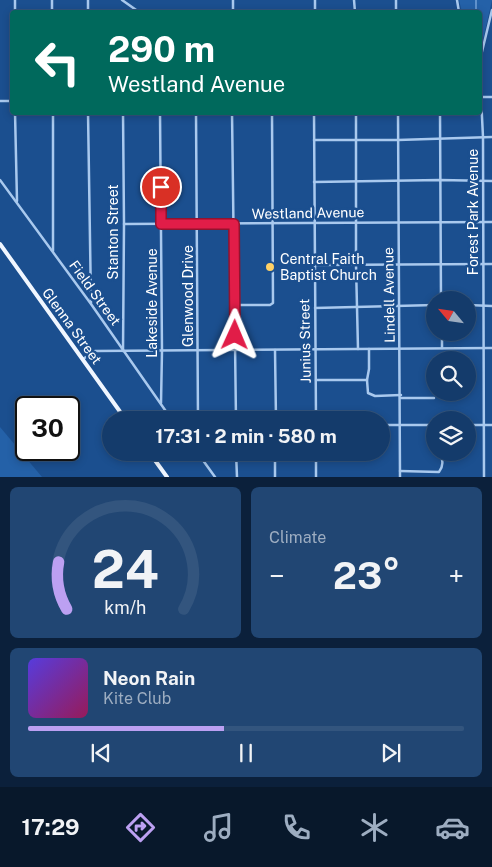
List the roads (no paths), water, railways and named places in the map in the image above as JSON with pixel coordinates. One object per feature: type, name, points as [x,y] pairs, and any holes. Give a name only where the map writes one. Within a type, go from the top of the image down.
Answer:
[{"type":"main road","name":"Glenna Street","points":[[0,244],[120,411]]},
{"type":"main road","points":[[155,461],[166,477]]},
{"type":"street","points":[[122,0],[135,10]]},
{"type":"street","points":[[482,52],[492,10]]},
{"type":"street","points":[[15,115],[17,201]]},
{"type":"street","points":[[53,115],[53,253]]},
{"type":"street","points":[[88,115],[91,304]]},
{"type":"street","name":"Stanton Street","points":[[123,115],[123,351]]},
{"type":"street","name":"Lakeside Avenue","points":[[160,115],[162,351],[160,404]]},
{"type":"street","name":"Glenwood Drive","points":[[196,115],[198,411]]},
{"type":"street","points":[[232,115],[236,411]]},
{"type":"street","points":[[235,305],[270,305],[274,303],[272,115]]},
{"type":"street","name":"Junius Street","points":[[314,115],[316,411]]},
{"type":"street","points":[[356,115],[358,349]]},
{"type":"street","name":"Lindell Avenue","points":[[398,115],[400,477]]},
{"type":"street","points":[[440,115],[441,291]]},
{"type":"street","name":"Forest Park Avenue","points":[[481,115],[484,477]]},
{"type":"street","points":[[313,140],[492,137]]},
{"type":"street","name":"Field Street","points":[[0,180],[91,304],[165,411]]},
{"type":"street","points":[[314,182],[492,181]]},
{"type":"street","name":"Westland Avenue","points":[[124,224],[492,222]]},
{"type":"street","points":[[314,265],[492,264]]},
{"type":"street","points":[[315,308],[426,305]]},
{"type":"street","points":[[476,306],[492,306]]},
{"type":"street","points":[[442,341],[442,348]]},
{"type":"street","points":[[83,359],[95,351],[492,348]]},
{"type":"street","points":[[369,349],[367,389],[371,395],[426,398]]},
{"type":"street","points":[[275,350],[276,411]]},
{"type":"street","points":[[316,380],[367,380]]},
{"type":"street","points":[[390,425],[426,425]]},
{"type":"street","points":[[476,425],[492,425]]},
{"type":"street","points":[[204,461],[215,477]]},
{"type":"street","points":[[236,461],[237,477]]},
{"type":"street","points":[[275,461],[275,477]]},
{"type":"street","points":[[316,461],[316,477]]},
{"type":"street","points":[[400,471],[439,472],[443,465],[442,461]]},
{"type":"waterway","points":[[476,0],[476,10]]},
{"type":"place","name":"Central Faith Baptist Church","points":[[270,267]]}]
